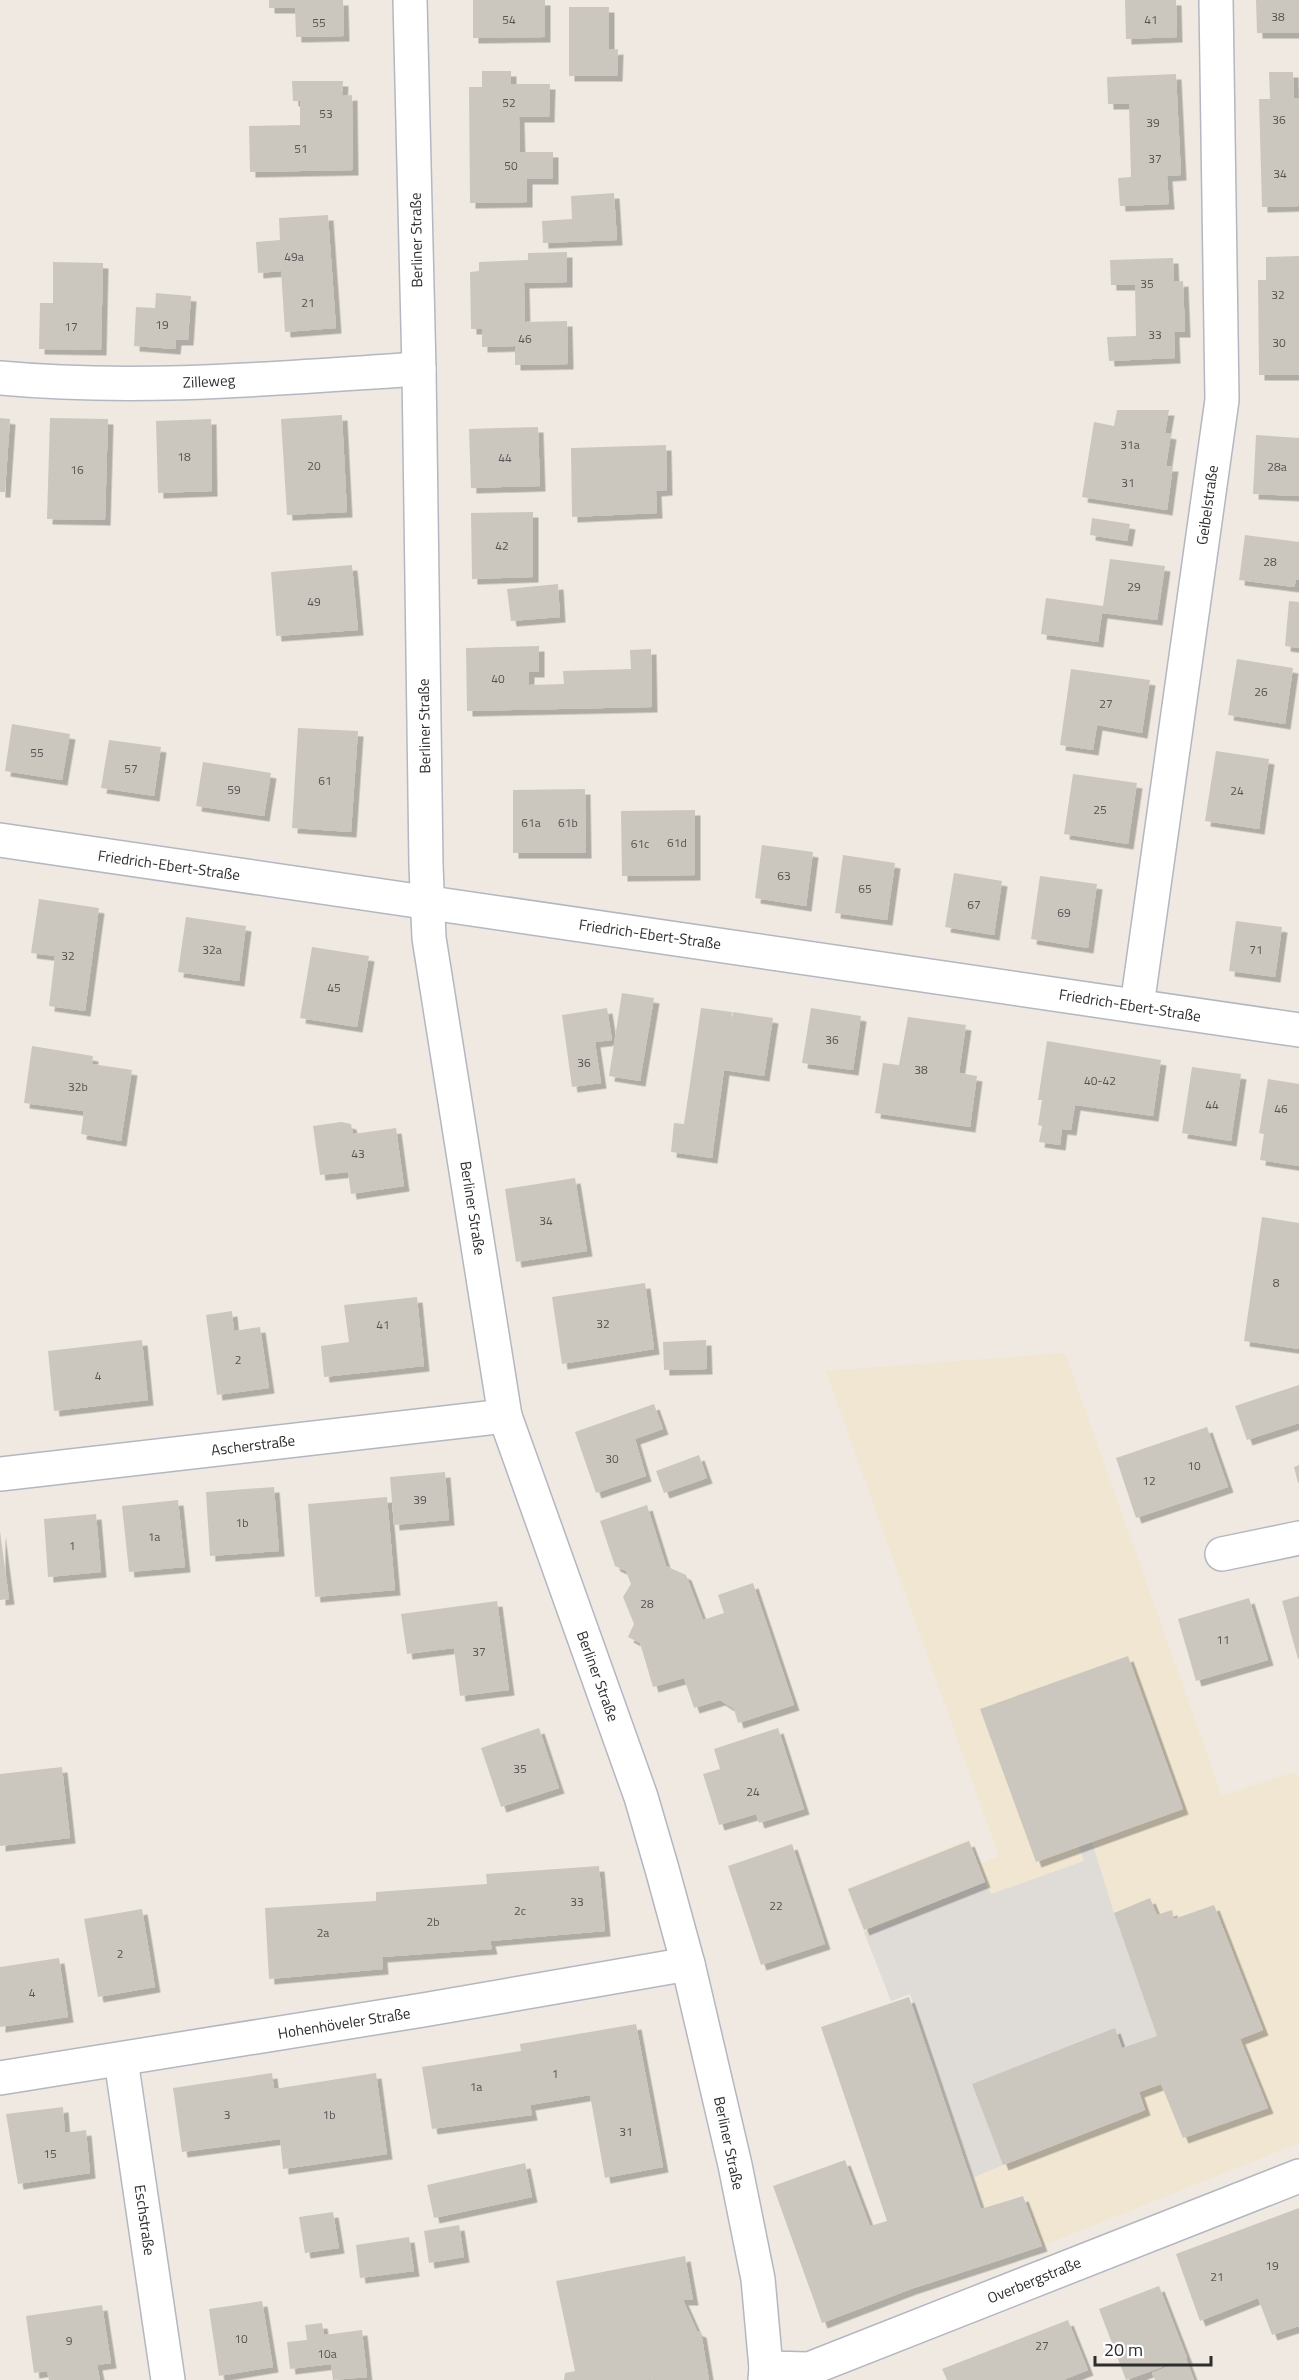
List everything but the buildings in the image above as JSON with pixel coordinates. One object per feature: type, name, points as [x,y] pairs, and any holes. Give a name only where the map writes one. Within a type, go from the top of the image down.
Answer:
[{"type":"street","name":"Berliner Straße","points":[[410,0],[429,938],[505,1416],[641,1797],[688,1964],[735,2165],[758,2279],[765,2374]]},
{"type":"street","name":"Geibelstraße","points":[[1137,1006],[1222,400],[1216,0]]},
{"type":"street","name":"Zilleweg","points":[[0,378],[55,383],[190,382],[419,369]]},
{"type":"street","name":"Friedrich-Ebert-Straße","points":[[0,840],[1299,1030]]},
{"type":"street","name":"Ascherstraße","points":[[0,1474],[505,1416]]},
{"type":"street","points":[[1222,1554],[1299,1538]]},
{"type":"street","name":"Hohenhöveler Straße","points":[[0,2078],[121,2060],[688,1964]]},
{"type":"street","name":"Eschstraße","points":[[121,2060],[168,2380]]},
{"type":"street","name":"Overbergstraße","points":[[765,2374],[809,2369],[1299,2175]]},
{"type":"shaded area","points":[[1065,1353],[1222,1796],[1294,1772],[1299,1780],[1299,2143],[1042,2246],[1024,2194],[984,2208],[910,1994],[891,2001],[847,1889],[969,1839],[980,1864],[999,1856],[826,1371]]},
{"type":"shaded area","points":[[1092,1842],[1157,2036],[1122,2048],[972,2084],[1003,2165],[974,2177],[910,1994],[891,2001],[864,1932],[985,1882],[991,1894],[1084,1861],[1079,1847]]}]
